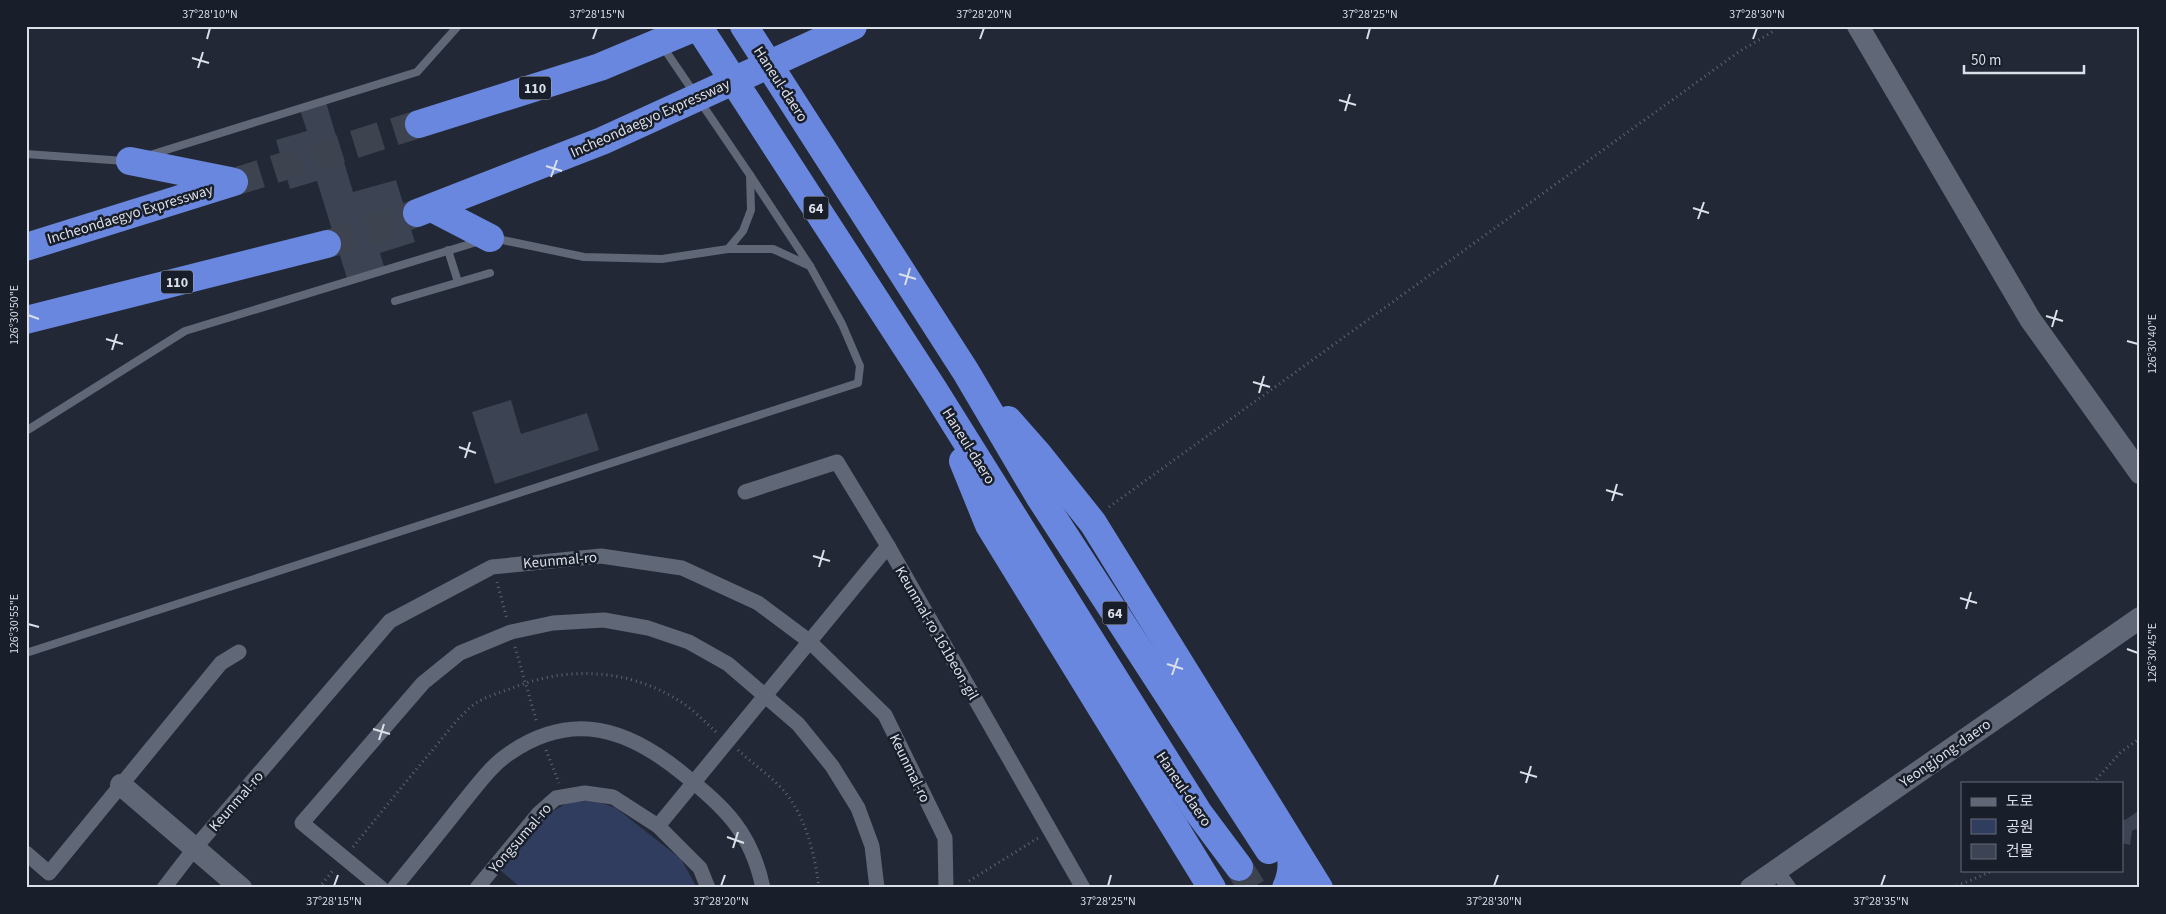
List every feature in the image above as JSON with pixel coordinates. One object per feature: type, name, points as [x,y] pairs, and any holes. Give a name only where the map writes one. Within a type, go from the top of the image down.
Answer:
[{"type":"highway","name":"110","points":[[419,124],[600,67],[651,40],[698,26]]},
{"type":"highway","name":"Haneul-daero","points":[[698,26],[934,390],[1198,812],[1238,866]]},
{"type":"highway","name":"Haneul-daero","points":[[744,26],[966,372],[1038,454],[1093,523],[1278,842],[1320,888]]},
{"type":"highway","name":"Incheondaegyo Expressway","points":[[490,238],[425,210],[602,141],[846,30]]},
{"type":"highway","name":"Incheondaegyo Expressway","points":[[26,247],[234,182],[130,161]]},
{"type":"highway","name":"110","points":[[26,320],[327,244]]},
{"type":"highway","points":[[934,390],[989,525],[1212,888]]},
{"type":"highway","points":[[1278,842],[1293,862],[1286,888]]},
{"type":"street","points":[[1858,26],[2030,319],[2140,473]]},
{"type":"street","name":"Keunmal-ro 161beon-gil","points":[[745,492],[837,462],[888,546],[1083,888]]},
{"type":"street","points":[[658,826],[888,546]]},
{"type":"street","name":"Keunmal-ro","points":[[164,888],[194,849],[390,621],[492,567],[601,556],[682,568],[758,602],[809,641],[885,715],[945,838],[946,888]]},
{"type":"street","name":"Yeongjong-daero","points":[[1751,888],[1782,879],[2140,618]]},
{"type":"street","points":[[381,888],[302,823],[423,683],[460,653],[511,632],[552,623],[604,620],[648,628],[689,642],[728,664],[798,724],[832,766],[858,808],[872,846],[877,888]]},
{"type":"street","points":[[26,853],[49,873],[221,663],[239,652]]},
{"type":"street","points":[[394,888],[484,777],[509,753],[540,736],[575,727],[610,732],[639,743],[665,759],[693,782],[724,809],[741,830],[754,856],[763,888]]},
{"type":"street","points":[[121,785],[241,888]]},
{"type":"street","name":"Yongsumal-ro","points":[[477,888],[538,813],[556,798],[585,793],[613,797],[658,826],[700,868],[708,888]]},
{"type":"lane","points":[[26,154],[130,161],[417,72],[458,26]]},
{"type":"lane","points":[[26,654],[858,383],[860,366],[842,324],[810,266],[750,175],[651,40]]},
{"type":"lane","points":[[728,249],[743,231],[751,210],[750,175]]},
{"type":"lane","points":[[26,431],[185,332],[490,238],[584,257],[662,259],[728,249],[773,249],[810,266]]},
{"type":"lane","points":[[448,250],[458,282]]},
{"type":"lane","points":[[395,302],[490,273]]},
{"type":"path","points":[[1109,507],[1740,51],[1774,31]]},
{"type":"path","points":[[492,567],[540,736],[564,797]]},
{"type":"path","points":[[319,888],[451,728],[476,703],[526,683],[552,675],[575,672],[604,674],[631,680],[654,688],[679,701],[727,741],[784,792],[806,828],[820,888]]},
{"type":"path","points":[[2094,782],[2121,752],[2140,738]]},
{"type":"path","points":[[969,881],[1050,830]]},
{"type":"path","points":[[1952,888],[1990,872]]},
{"type":"green space","points":[[593,800],[616,808],[681,859],[697,888],[521,888],[500,870],[548,814],[567,803]]},
{"type":"building","points":[[325,99],[353,192],[396,180],[415,242],[380,253],[386,273],[349,285],[317,181],[290,189],[276,140],[307,131],[299,107]]},
{"type":"building","points":[[511,400],[521,434],[587,413],[599,450],[495,484],[472,412]]},
{"type":"building","points":[[2140,810],[2140,835],[2136,829],[2132,831],[2130,845],[2124,844],[2125,820]]},
{"type":"tunnel","points":[[234,182],[419,124]]},
{"type":"tunnel","points":[[327,244],[357,236],[417,213]]},
{"type":"tunnel","points":[[1239,867],[1252,888]]}]
